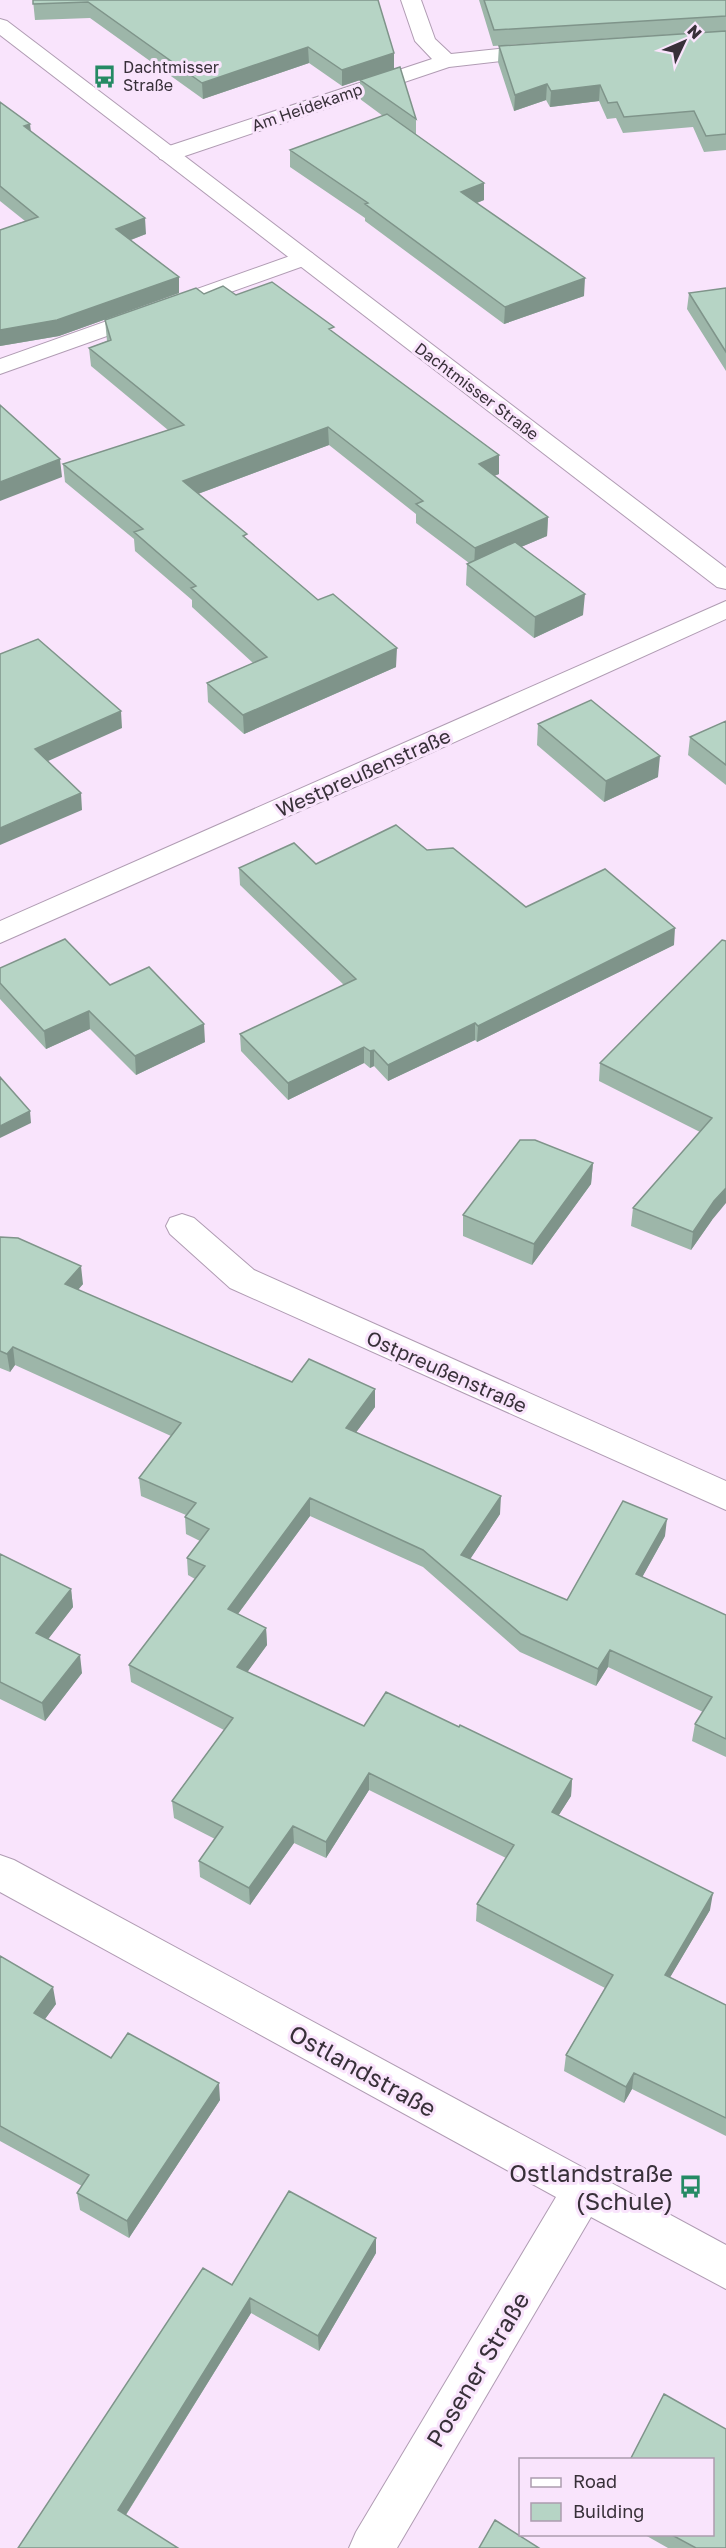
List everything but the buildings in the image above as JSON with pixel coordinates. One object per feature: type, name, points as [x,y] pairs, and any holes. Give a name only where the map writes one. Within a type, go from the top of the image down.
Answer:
[{"type":"street","points":[[411,0],[425,41],[446,61]]},
{"type":"street","name":"Dachtmisser Straße","points":[[0,25],[726,581]]},
{"type":"street","name":"Am Heidekamp","points":[[168,154],[446,61],[494,54],[564,49]]},
{"type":"street","points":[[0,367],[304,258]]},
{"type":"street","name":"Westpreußenstraße","points":[[0,933],[385,764],[726,609]]},
{"type":"street","name":"Ostpreußenstraße","points":[[182,1226],[242,1279],[726,1496]]},
{"type":"street","name":"Ostlandstraße","points":[[0,1872],[726,2268]]},
{"type":"street","name":"Posener Straße","points":[[372,2548],[583,2191]]},
{"type":"place","name":"Dachtmisser Straße","points":[[105,76]]},
{"type":"place","name":"Ostlandstraße (Schule)","points":[[691,2186]]}]
